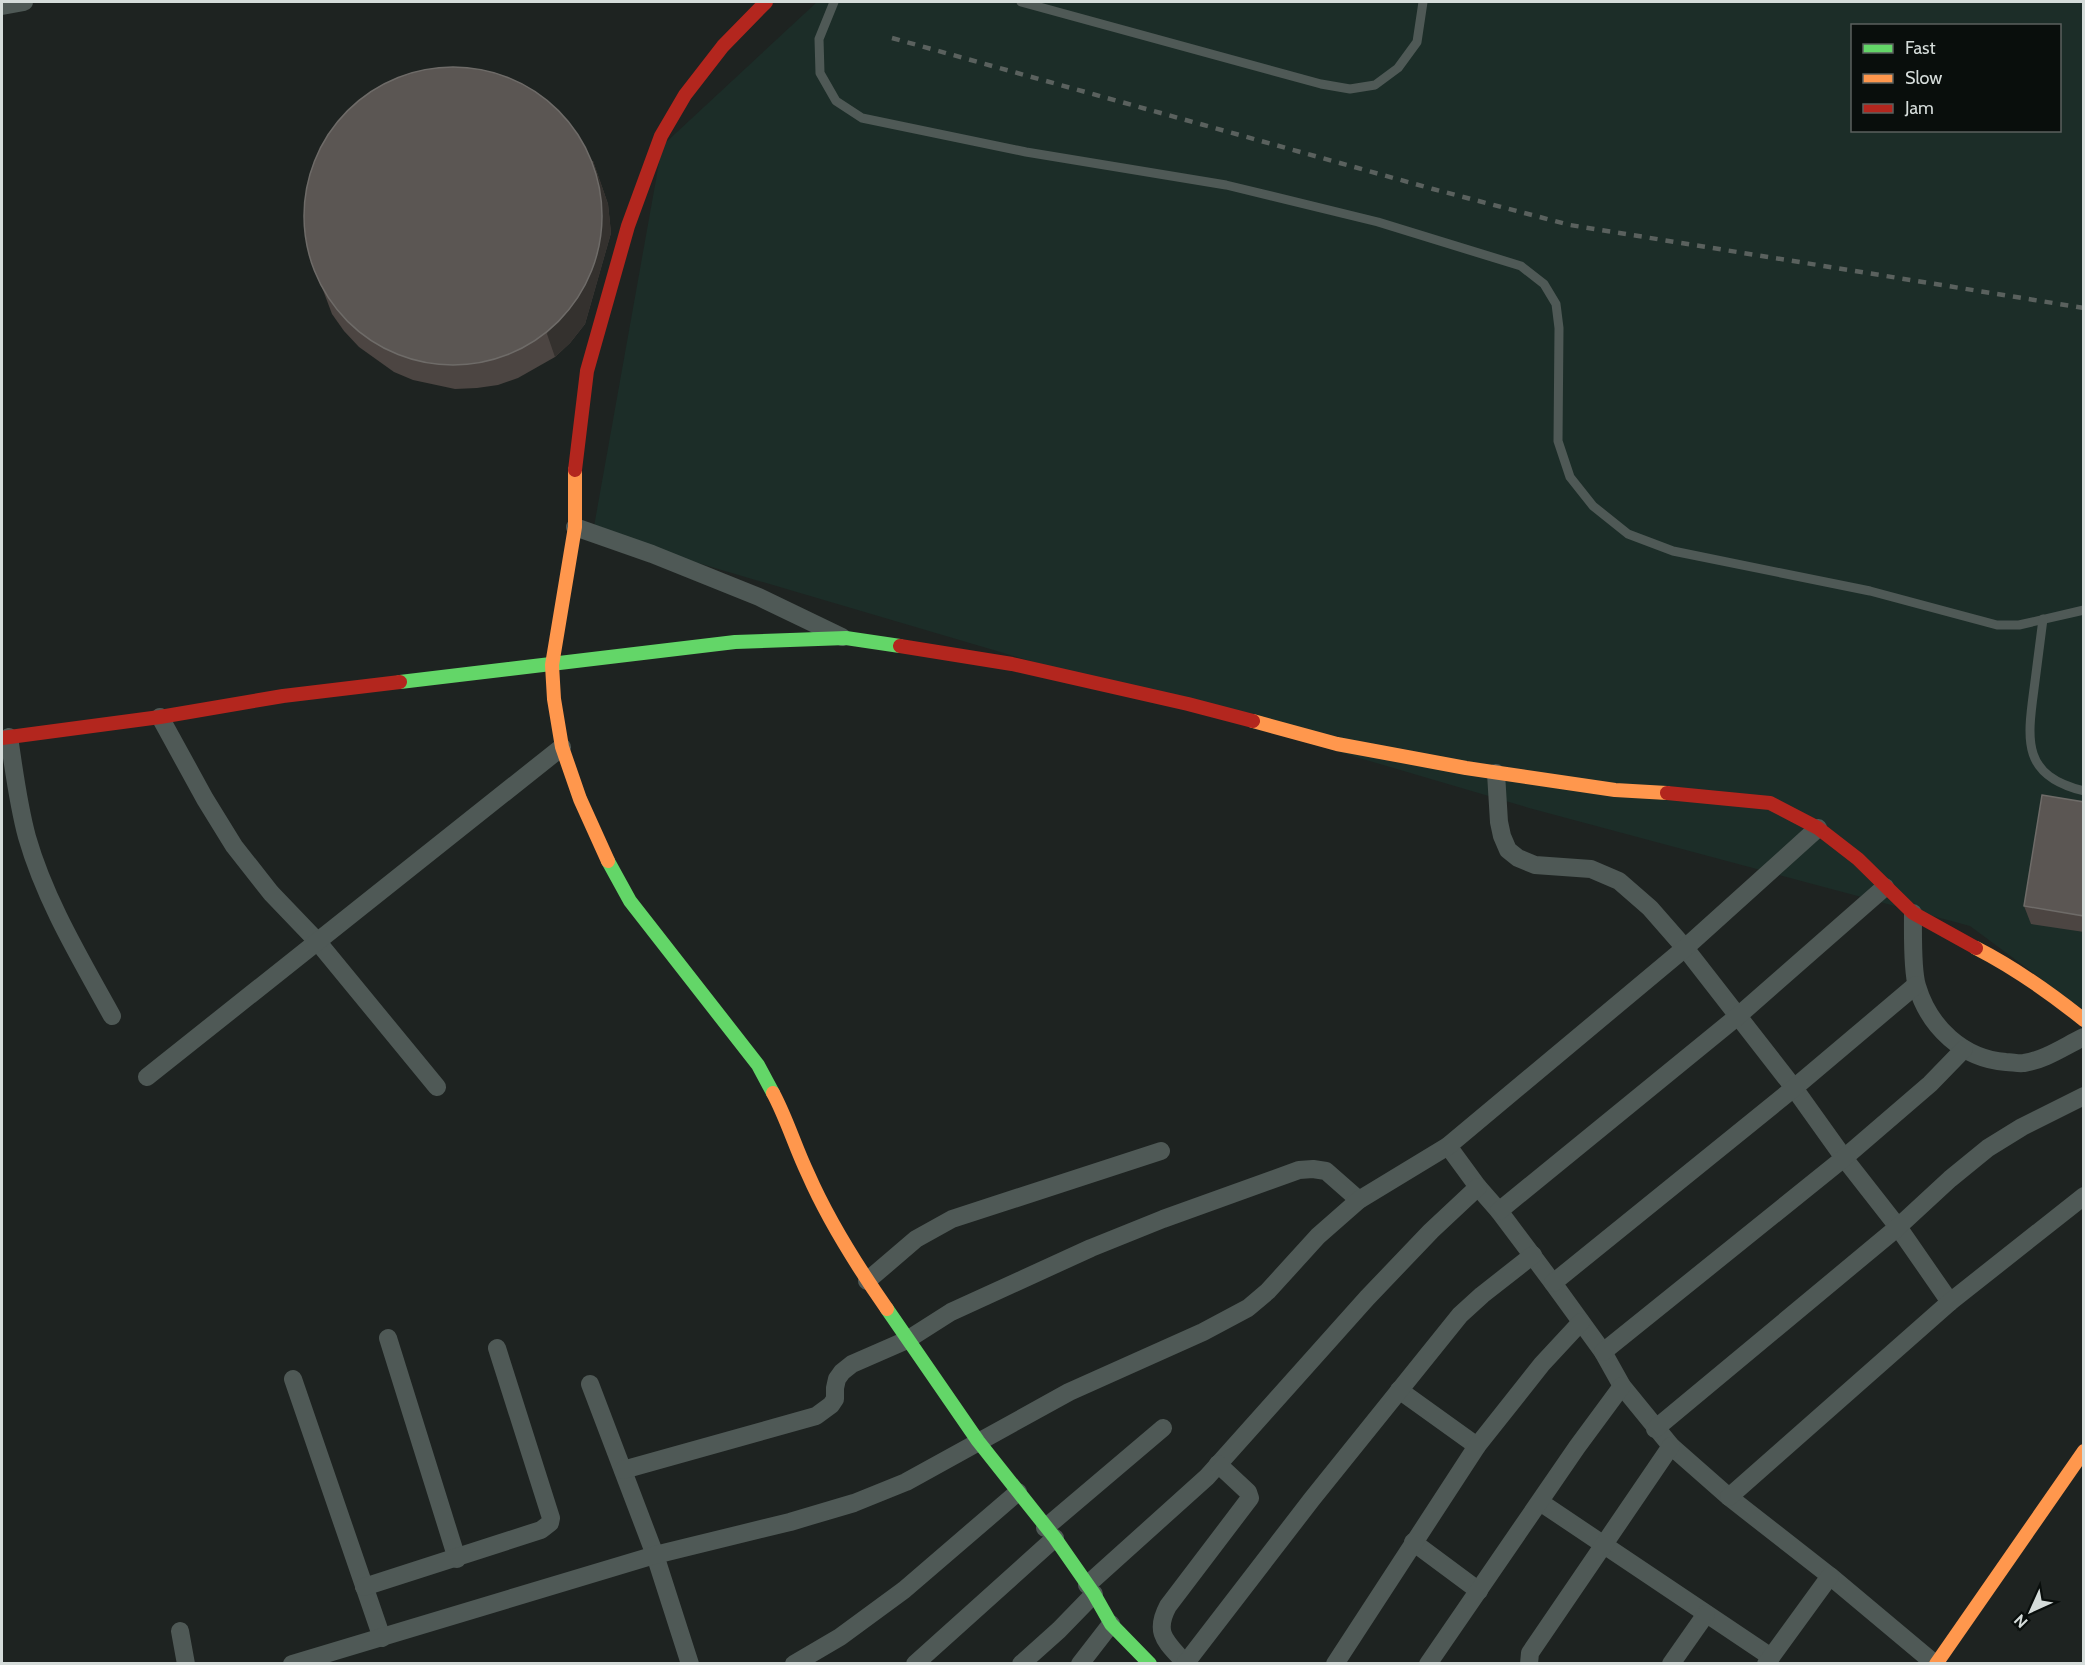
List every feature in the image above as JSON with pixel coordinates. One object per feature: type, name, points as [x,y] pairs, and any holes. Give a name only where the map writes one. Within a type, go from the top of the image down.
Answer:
[{"type":"street","points":[[2,6],[24,2]]},
{"type":"street","points":[[766,2],[723,46],[685,95],[661,136],[632,215],[587,371],[575,465],[575,527],[552,665],[554,699],[562,747],[580,799],[600,846],[630,901],[758,1065],[784,1113],[816,1192],[835,1229],[867,1281],[978,1441],[1050,1533],[1111,1624],[1150,1664]]},
{"type":"street","points":[[575,527],[652,554],[759,597],[846,638]]},
{"type":"street","points":[[112,1016],[66,932],[40,875],[27,837],[5,737],[160,717],[283,696],[552,665],[634,653],[735,642],[846,638],[1012,664],[1188,704],[1337,744],[1496,773],[1615,790],[1770,803],[1818,828],[1858,859],[1912,913],[2009,965],[2049,992],[2084,1020]]},
{"type":"street","points":[[160,717],[234,846],[271,892],[317,941],[438,1087]]},
{"type":"street","points":[[147,1077],[562,747]]},
{"type":"street","points":[[1496,773],[1499,822],[1508,849],[1518,858],[1535,865],[1591,869],[1619,881],[1650,908],[1794,1088],[1844,1158],[1898,1227],[1950,1302]]},
{"type":"street","points":[[292,1664],[655,1555],[790,1522],[854,1503],[906,1482],[1069,1392],[1203,1332],[1248,1308],[1269,1290],[1318,1236],[1359,1200],[1448,1146],[1684,948],[1818,828]]},
{"type":"street","points":[[1500,1211],[1738,1016],[1885,887]]},
{"type":"street","points":[[1912,913],[1916,984],[1926,1009],[1944,1034],[1964,1049],[1991,1061],[2024,1063],[2050,1054],[2084,1037]]},
{"type":"street","points":[[1553,1283],[1794,1088],[1916,984]]},
{"type":"street","points":[[1603,1352],[1844,1158],[1930,1084],[1964,1049]]},
{"type":"street","points":[[1655,1429],[1898,1227],[1988,1148],[2022,1127],[2084,1096]]},
{"type":"street","points":[[1448,1146],[1533,1255],[1603,1352],[1622,1386],[1655,1429],[1729,1497],[1830,1576],[1935,1664],[2082,1456]]},
{"type":"street","points":[[867,1281],[916,1239],[952,1219],[1161,1151]]},
{"type":"street","points":[[623,1470],[816,1416],[831,1405],[835,1399],[835,1388],[842,1372],[861,1360],[907,1340],[951,1311],[1091,1248],[1173,1216],[1299,1170],[1326,1171],[1359,1200]]},
{"type":"street","points":[[1021,1664],[1059,1630],[1090,1590],[1218,1464],[1367,1298],[1431,1231],[1478,1187]]},
{"type":"street","points":[[1729,1497],[1950,1302],[2084,1196]]},
{"type":"street","points":[[1218,1464],[1248,1492],[1250,1498],[1168,1606],[1161,1619],[1160,1628],[1163,1637],[1185,1663],[1460,1315],[1533,1255]]},
{"type":"street","points":[[1335,1664],[1477,1446],[1542,1364],[1581,1322]]},
{"type":"street","points":[[388,1338],[457,1558]]},
{"type":"street","points":[[364,1587],[541,1530],[550,1523],[551,1518],[497,1348]]},
{"type":"street","points":[[293,1379],[382,1638]]},
{"type":"street","points":[[590,1384],[655,1555],[690,1664]]},
{"type":"street","points":[[1428,1664],[1577,1447],[1622,1386]]},
{"type":"street","points":[[1399,1390],[1477,1446]]},
{"type":"street","points":[[915,1664],[1050,1533],[1163,1428]]},
{"type":"street","points":[[1529,1664],[1530,1653],[1671,1446]]},
{"type":"street","points":[[795,1664],[840,1637],[904,1590],[1018,1492]]},
{"type":"street","points":[[1540,1502],[1706,1614],[1768,1660],[1830,1576]]},
{"type":"street","points":[[1413,1542],[1479,1591]]},
{"type":"street","points":[[1671,1664],[1706,1614]]},
{"type":"street","points":[[1080,1664],[1111,1624]]},
{"type":"street","points":[[180,1631],[186,1664]]},
{"type":"lane","points":[[834,2],[819,39],[820,73],[836,101],[862,118],[1026,152],[1236,188],[1378,222],[1521,266],[1544,284],[1556,304],[1559,328],[1558,441],[1570,477],[1593,506],[1628,534],[1673,551],[1870,591],[1997,625],[2019,625],[2084,610]]},
{"type":"lane","points":[[1021,2],[1321,84],[1350,89],[1375,85],[1398,68],[1417,42],[1423,2]]},
{"type":"lane","points":[[2043,619],[2028,728],[2030,748],[2038,764],[2054,780],[2084,791]]},
{"type":"shaded area","points":[[817,2],[2083,2],[2083,1010],[1970,926],[1529,808],[593,532],[662,146]]},
{"type":"building","points":[[453,67],[482,70],[510,79],[536,92],[558,111],[577,133],[590,159],[599,187],[602,216],[599,245],[590,273],[577,299],[558,321],[536,340],[510,353],[482,362],[453,365],[424,362],[396,353],[370,340],[348,321],[329,299],[316,273],[307,245],[304,216],[307,187],[316,159],[329,133],[348,111],[370,92],[396,79],[424,70]]},
{"type":"building","points":[[2042,795],[2084,802],[2084,916],[2024,906]]},
{"type":"railway","points":[[892,38],[1570,225],[2084,308]]},
{"type":"traffic: fast","points":[[400,682],[735,642],[846,638],[900,646]]},
{"type":"traffic: fast","points":[[608,861],[630,901],[758,1065],[773,1093]]},
{"type":"traffic: fast","points":[[887,1309],[978,1441],[1055,1538],[1094,1594],[1111,1624],[1150,1664]]},
{"type":"traffic: slow","points":[[575,470],[575,527],[552,665],[554,699],[562,747],[580,799],[608,861]]},
{"type":"traffic: slow","points":[[1253,721],[1337,744],[1466,768],[1615,790],[1667,793]]},
{"type":"traffic: slow","points":[[1976,948],[2032,981],[2084,1020]]},
{"type":"traffic: slow","points":[[773,1093],[825,1209],[854,1260],[887,1309]]},
{"type":"traffic: slow","points":[[1936,1664],[2084,1451]]},
{"type":"traffic: jam","points":[[575,470],[587,371],[628,226],[661,136],[685,95],[723,46],[766,2]]},
{"type":"traffic: jam","points":[[900,646],[1012,664],[1253,721]]},
{"type":"traffic: jam","points":[[2,738],[160,717],[283,696],[400,682]]},
{"type":"traffic: jam","points":[[1667,793],[1770,803],[1818,828],[1858,859],[1913,913],[1976,948]]}]
